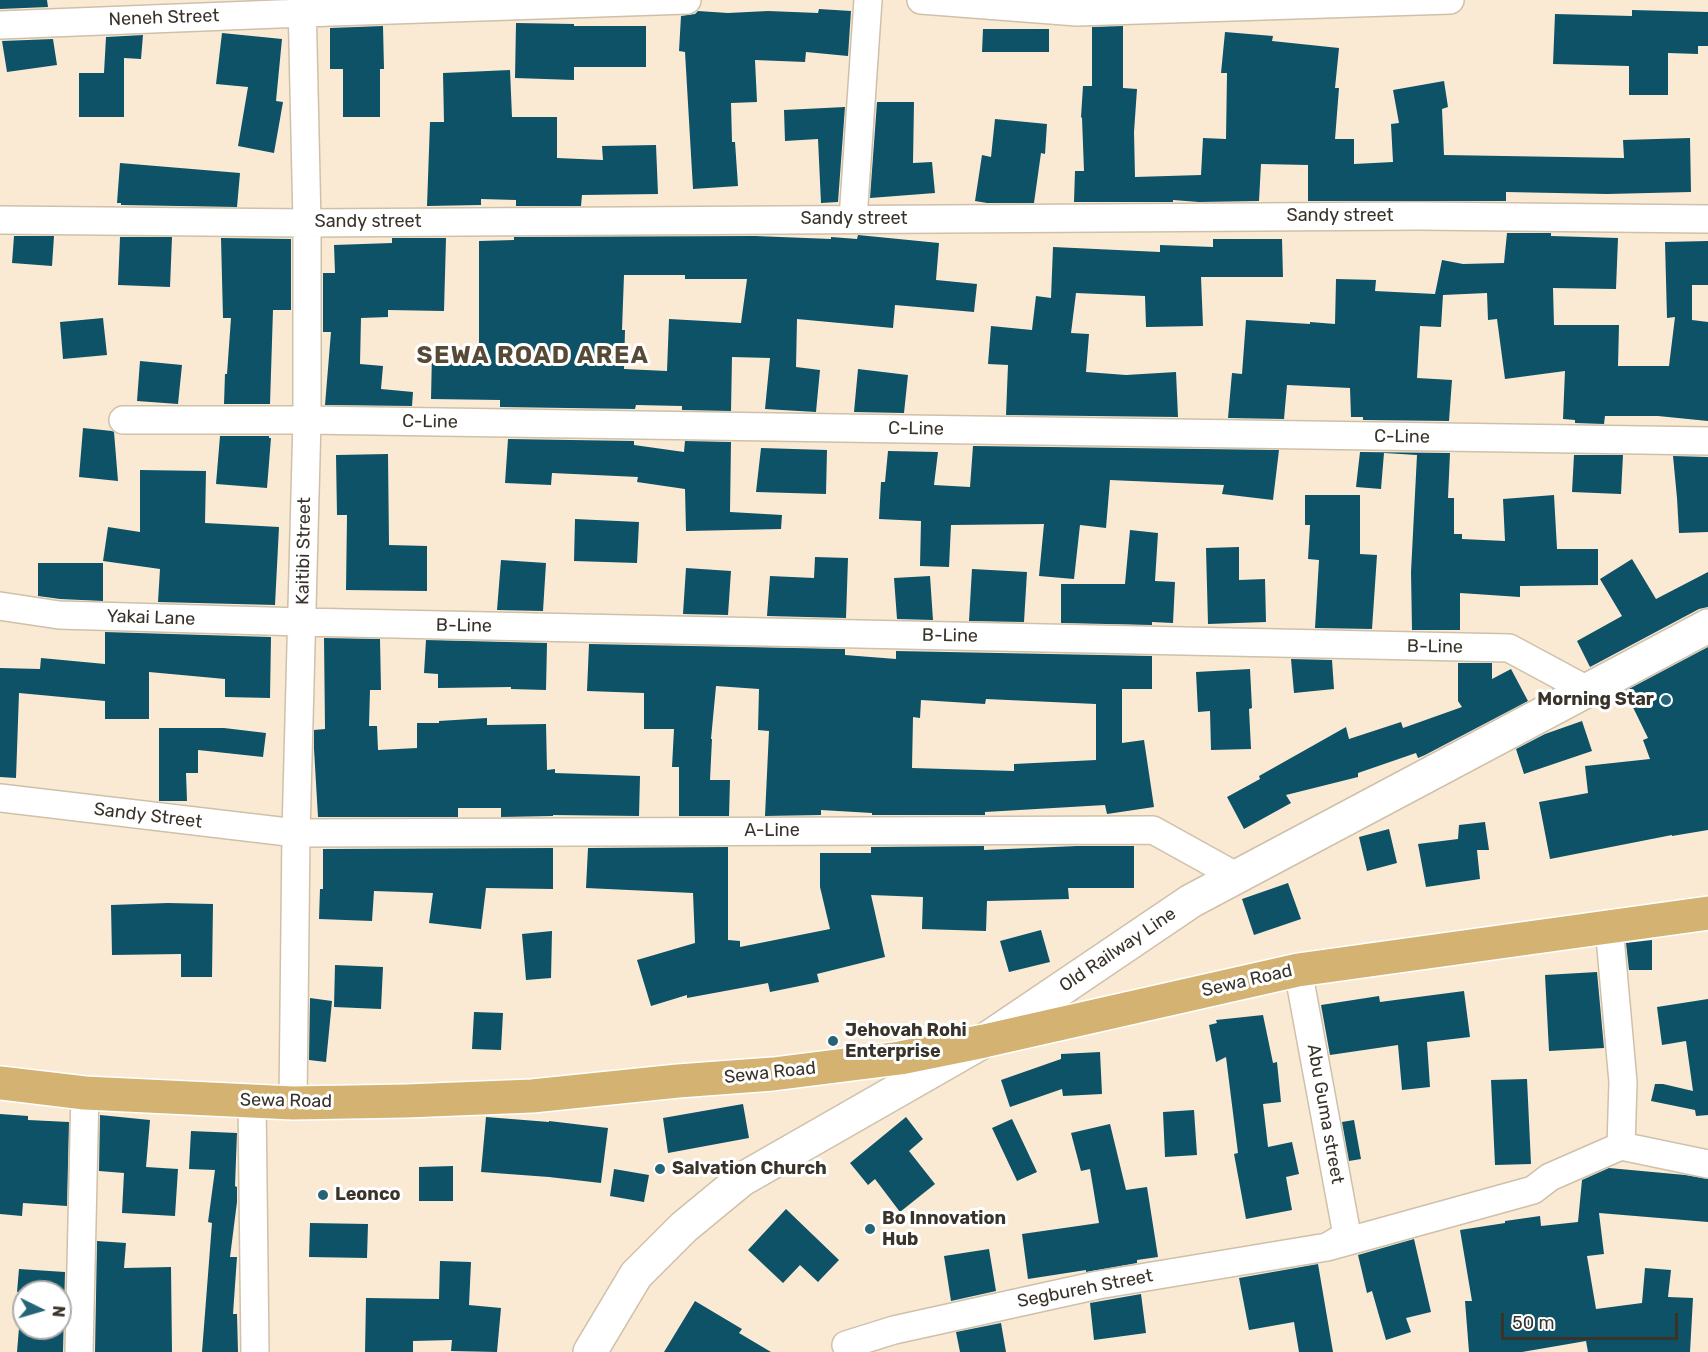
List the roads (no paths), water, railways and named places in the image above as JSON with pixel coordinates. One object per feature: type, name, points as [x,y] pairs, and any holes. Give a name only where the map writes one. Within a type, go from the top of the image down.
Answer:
[{"type":"main road","name":"Sewa Road","points":[[0,1083],[85,1093],[293,1103],[532,1096],[785,1072],[900,1058],[1298,970],[1708,913]]},
{"type":"street","name":"Neneh Street","points":[[0,25],[302,6],[687,0]]},
{"type":"street","points":[[853,219],[868,0]]},
{"type":"street","points":[[921,0],[1077,12],[1450,0]]},
{"type":"street","name":"Kaitibi Street","points":[[293,1103],[296,833],[307,420],[307,223],[302,6]]},
{"type":"street","name":"Sandy street","points":[[0,220],[307,223],[1418,216],[1708,219]]},
{"type":"street","name":"C-Line","points":[[123,420],[307,420],[1708,441]]},
{"type":"street","name":"Yakai Lane","points":[[0,606],[59,615],[302,622]]},
{"type":"street","name":"B-Line","points":[[302,622],[1509,648],[1587,690]]},
{"type":"street","name":"Old Railway Line","points":[[590,1352],[636,1275],[684,1227],[741,1180],[984,1041],[1191,901],[1708,626]]},
{"type":"street","name":"Sandy Street","points":[[0,798],[296,833]]},
{"type":"street","name":"A-Line","points":[[296,833],[1153,830],[1236,876]]},
{"type":"street","points":[[1609,926],[1623,1082],[1621,1146],[1708,1164]]},
{"type":"street","name":"Abu Guma street","points":[[1298,970],[1347,1235],[1327,1247]]},
{"type":"street","points":[[79,1352],[85,1093]]},
{"type":"street","points":[[252,1101],[255,1352]]},
{"type":"street","name":"Segbureh Street","points":[[846,1346],[894,1330],[1098,1285],[1327,1247],[1533,1190],[1550,1177],[1621,1146]]},
{"type":"place","name":"Morning Star","points":[[1666,700]]},
{"type":"place","name":"Jehovah Rohi Enterprise","points":[[833,1041]]},
{"type":"place","name":"Salvation Church","points":[[660,1169]]},
{"type":"place","name":"Leonco","points":[[323,1195]]},
{"type":"place","name":"Bo Innovation Hub","points":[[870,1229]]},
{"type":"district","name":"SEWA ROAD AREA","points":[[533,356]]}]
